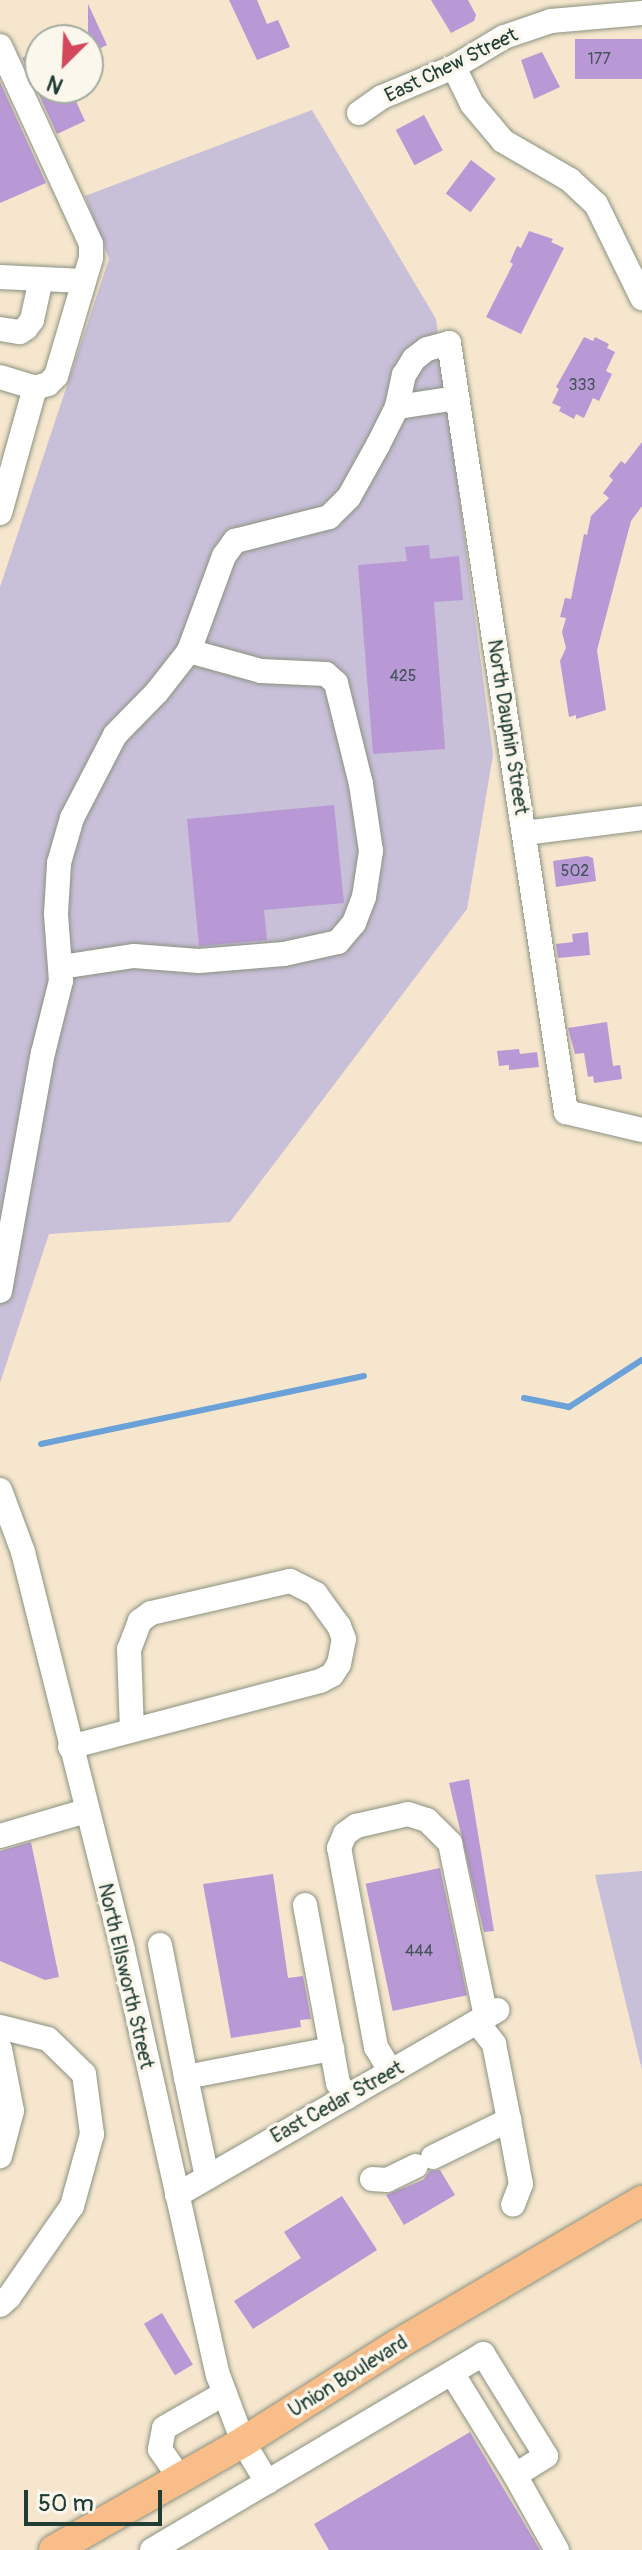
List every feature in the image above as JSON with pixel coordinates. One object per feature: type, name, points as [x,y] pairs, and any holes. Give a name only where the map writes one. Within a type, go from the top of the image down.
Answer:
[{"type":"main road","name":"Union Boulevard","points":[[54,2550],[243,2442],[560,2247],[642,2201]]},
{"type":"street","name":"East Chew Street","points":[[359,113],[382,97],[454,67],[504,37],[583,9],[642,13]]},
{"type":"street","points":[[0,377],[35,388],[48,384],[56,376],[91,258],[89,238],[1,51]]},
{"type":"street","points":[[454,67],[472,104],[503,141],[570,180],[596,204],[642,298]]},
{"type":"street","points":[[0,277],[84,281]]},
{"type":"street","points":[[0,329],[20,332],[32,320],[41,279]]},
{"type":"street","name":"North Dauphin Street","points":[[397,407],[404,375],[414,359],[427,349],[449,343],[566,1112],[642,1130]]},
{"type":"street","points":[[0,513],[35,388]]},
{"type":"street","points":[[0,1291],[61,967],[56,914],[59,863],[72,818],[115,735],[157,692],[189,651],[224,556],[235,541],[329,517],[349,497],[397,407],[457,398]]},
{"type":"street","points":[[61,967],[134,956],[199,961],[284,954],[338,942],[354,923],[364,897],[371,851],[361,784],[336,683],[326,674],[261,671],[189,651]]},
{"type":"street","points":[[525,833],[642,818]]},
{"type":"street","name":"North Ellsworth Street","points":[[4,1500],[23,1552],[123,1951],[225,2393],[243,2442],[267,2482]]},
{"type":"street","points":[[70,1747],[132,1730],[332,1675],[343,1651],[344,1639],[339,1626],[316,1594],[290,1581],[151,1613],[140,1621],[129,1649],[132,1730]]},
{"type":"street","points":[[0,1836],[86,1811]]},
{"type":"street","points":[[391,2072],[376,2047],[339,1848],[345,1834],[356,1826],[408,1814],[427,1820],[450,1843],[521,2184],[513,2205]]},
{"type":"street","points":[[305,1905],[338,2083],[347,2097]]},
{"type":"street","points":[[160,1945],[207,2177]]},
{"type":"street","name":"East Cedar Street","points":[[177,2195],[487,2016]]},
{"type":"street","points":[[0,2027],[48,2039],[84,2074],[92,2134],[72,2206],[9,2297],[0,2305]]},
{"type":"street","points":[[0,2049],[12,2111],[0,2156]]},
{"type":"street","points":[[186,2077],[332,2049]]},
{"type":"street","points":[[372,2179],[387,2180],[509,2120]]},
{"type":"street","points":[[152,2550],[483,2354],[546,2456],[515,2475]]},
{"type":"street","points":[[452,2373],[557,2550]]},
{"type":"street","points":[[180,2478],[160,2449],[164,2428],[225,2393]]},
{"type":"shaded area","points":[[312,110],[436,319],[493,755],[467,909],[230,1222],[49,1234],[0,1383],[0,587],[109,259],[85,196]]},
{"type":"shaded area","points":[[642,1871],[642,2070],[595,1875]]},
{"type":"building","points":[[229,0],[257,0],[267,24],[278,20],[290,47],[257,60]]},
{"type":"building","points":[[431,0],[468,0],[476,15],[474,21],[451,33]]},
{"type":"building","points":[[88,4],[97,24],[88,24]]},
{"type":"building","points":[[575,39],[642,39],[642,79],[575,79]]},
{"type":"building","points":[[542,52],[560,87],[534,99],[521,60]]},
{"type":"building","points":[[0,82],[46,183],[0,203]]},
{"type":"building","points":[[43,104],[77,104],[85,121],[57,134]]},
{"type":"building","points":[[424,115],[443,150],[415,165],[396,130]]},
{"type":"building","points":[[471,160],[496,179],[470,212],[446,194]]},
{"type":"building","points":[[529,231],[553,239],[551,242],[564,248],[521,334],[486,317],[513,264],[510,262],[517,246],[521,248]]},
{"type":"building","points":[[584,337],[593,341],[595,337],[609,344],[607,348],[615,352],[606,371],[612,374],[599,401],[593,398],[584,418],[576,414],[574,419],[552,403],[559,389],[556,387]]},
{"type":"building","points":[[642,442],[642,506],[631,521],[597,650],[606,710],[576,719],[576,715],[569,717],[560,661],[566,648],[562,632],[566,618],[560,617],[565,598],[571,599],[584,534],[587,535],[591,516],[609,498],[603,493],[613,480],[609,476],[621,461],[625,464]]},
{"type":"building","points":[[429,545],[430,559],[459,556],[463,600],[434,602],[445,749],[373,754],[358,565],[407,561],[405,547]]},
{"type":"building","points":[[334,805],[344,903],[264,910],[267,940],[199,946],[187,819]]},
{"type":"building","points":[[587,856],[593,858],[596,881],[556,887],[553,861]]},
{"type":"building","points":[[588,932],[590,955],[558,958],[556,944],[573,942],[572,934]]},
{"type":"building","points":[[607,1022],[613,1066],[620,1065],[622,1079],[594,1083],[593,1076],[588,1077],[584,1053],[575,1054],[568,1028]]},
{"type":"building","points":[[519,1049],[520,1054],[537,1052],[539,1067],[509,1070],[509,1065],[499,1066],[497,1051]]},
{"type":"building","points":[[469,1779],[494,1931],[484,1932],[449,1783]]},
{"type":"building","points":[[31,1842],[59,1977],[45,1980],[0,1961],[0,1851]]},
{"type":"building","points":[[440,1868],[467,1995],[393,2011],[366,1884]]},
{"type":"building","points":[[273,1874],[288,1978],[303,1976],[311,2019],[300,2020],[301,2027],[231,2038],[203,1884]]},
{"type":"building","points":[[440,2170],[455,2195],[404,2225],[386,2195],[423,2180],[430,2171]]},
{"type":"building","points":[[342,2196],[377,2250],[253,2329],[234,2301],[301,2258],[284,2232]]},
{"type":"building","points":[[162,2313],[193,2364],[175,2375],[144,2324]]},
{"type":"building","points":[[470,2432],[540,2550],[329,2550],[314,2524]]},
{"type":"waterway","points":[[524,1398],[569,1407],[642,1360]]},
{"type":"waterway","points":[[41,1444],[364,1376]]}]
